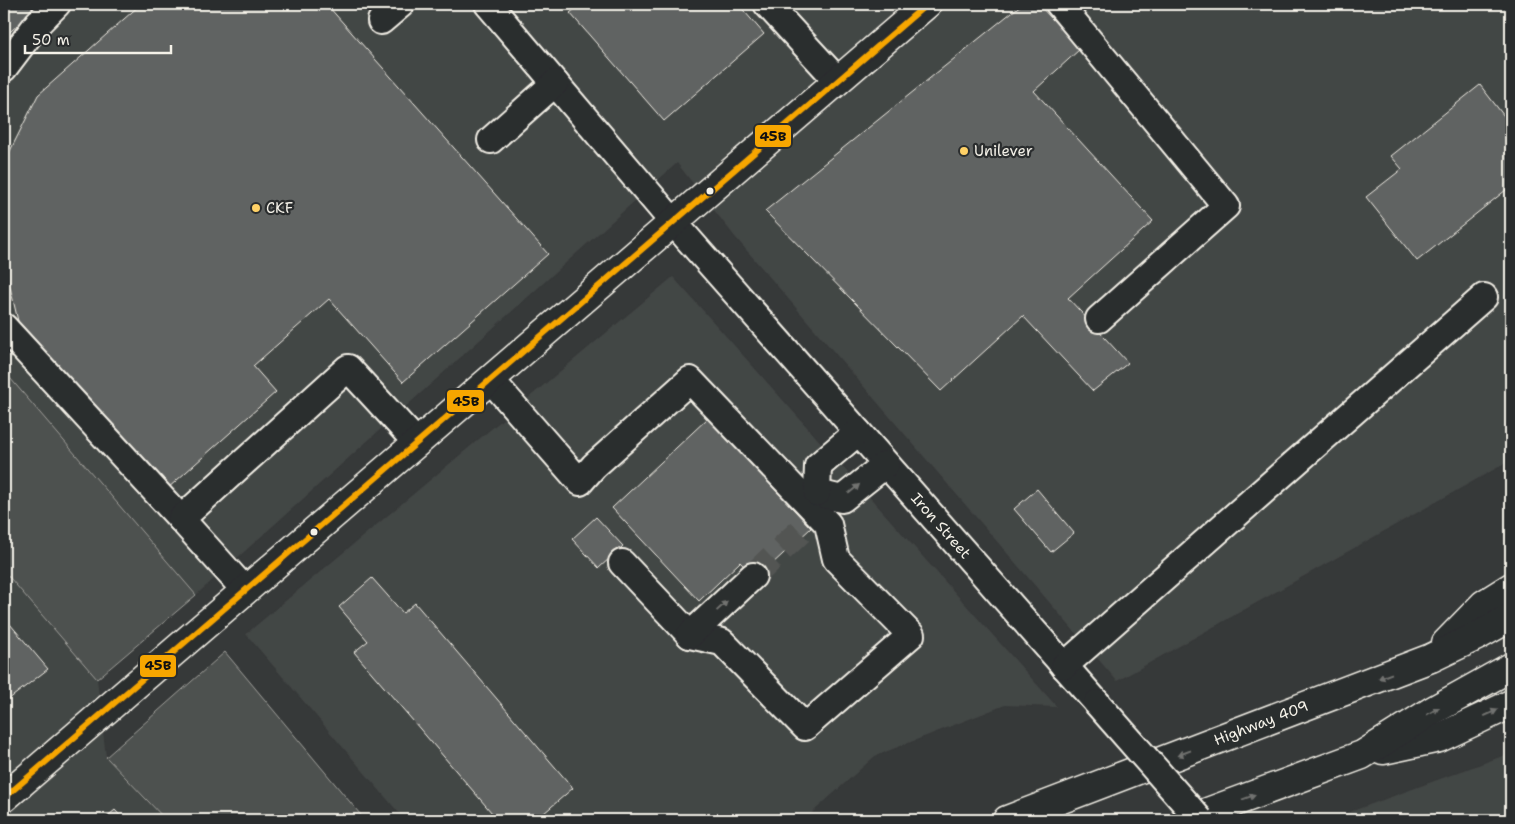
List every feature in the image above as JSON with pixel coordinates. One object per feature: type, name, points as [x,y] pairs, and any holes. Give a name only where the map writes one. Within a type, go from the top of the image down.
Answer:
[{"type":"main road","points":[[4,798],[927,4]]},
{"type":"main road","points":[[1431,658],[1484,604],[1511,587]]},
{"type":"main road","name":"Highway 409","points":[[1007,820],[1431,658],[1511,617]]},
{"type":"main road","points":[[1362,755],[1432,711],[1511,667]]},
{"type":"main road","points":[[1186,820],[1362,755],[1439,738],[1511,704]]},
{"type":"street","points":[[4,68],[38,23],[57,4]]},
{"type":"street","points":[[381,22],[401,4]]},
{"type":"street","name":"Iron Street","points":[[488,4],[674,222],[1200,820]]},
{"type":"street","points":[[767,4],[838,81]]},
{"type":"street","points":[[1059,4],[1226,206],[1099,319]]},
{"type":"street","points":[[491,140],[555,83]]},
{"type":"street","points":[[1064,666],[1484,298]]},
{"type":"street","points":[[4,327],[245,590]]},
{"type":"street","points":[[181,519],[348,368],[417,443]]},
{"type":"street","points":[[490,380],[580,482],[594,466],[690,380],[828,524],[836,559],[911,636],[805,727],[722,642],[690,635],[622,563]]},
{"type":"street","points":[[812,508],[818,466],[858,432]]},
{"type":"street","points":[[812,508],[842,499],[886,464]]},
{"type":"street","points":[[690,635],[753,576]]},
{"type":"shaded area","points":[[4,4],[1511,4],[1511,460],[1117,681],[736,238],[677,163],[196,595],[4,371]]},
{"type":"shaded area","points":[[673,277],[1057,707],[1005,705],[875,756],[804,820],[405,820],[246,634]]},
{"type":"shaded area","points":[[4,371],[196,595],[97,679],[4,571]]},
{"type":"shaded area","points":[[4,571],[97,679],[106,757],[166,820],[4,820]]},
{"type":"shaded area","points":[[225,652],[365,820],[166,820],[106,757]]},
{"type":"shaded area","points":[[1511,753],[1511,820],[1328,820]]},
{"type":"building","points":[[4,4],[42,4],[4,37]]},
{"type":"building","name":"CKF","points":[[141,4],[330,4],[328,6],[548,254],[403,382],[329,299],[253,366],[276,392],[167,489],[18,321],[4,261],[4,163],[38,95]]},
{"type":"building","points":[[581,4],[738,4],[764,34],[664,121],[570,13]]},
{"type":"building","name":"Unilever","points":[[1022,4],[1038,4],[1080,49],[1034,91],[1153,221],[1068,298],[1128,363],[1093,391],[1023,316],[941,391],[765,211]]},
{"type":"building","points":[[1480,85],[1511,125],[1511,186],[1417,261],[1366,197],[1402,169],[1391,156]]},
{"type":"building","points":[[708,418],[811,528],[756,579],[740,562],[699,601],[612,508]]},
{"type":"building","points":[[1037,489],[1074,533],[1051,552],[1014,509]]},
{"type":"building","points":[[596,517],[623,546],[599,568],[572,539]]},
{"type":"building","points":[[372,578],[403,613],[415,603],[573,788],[536,820],[498,820],[354,652],[368,641],[339,607]]},
{"type":"building","points":[[4,617],[48,669],[4,703]]},
{"type":"building","points":[[115,810],[124,820],[103,820]]},
{"type":"tunnel","points":[[753,576],[807,525]]},
{"type":"transit line","name":"45B","points":[[4,798],[927,4]]},
{"type":"place","name":"Unilever","points":[[964,151]]},
{"type":"place","name":"CKF","points":[[256,208]]}]
